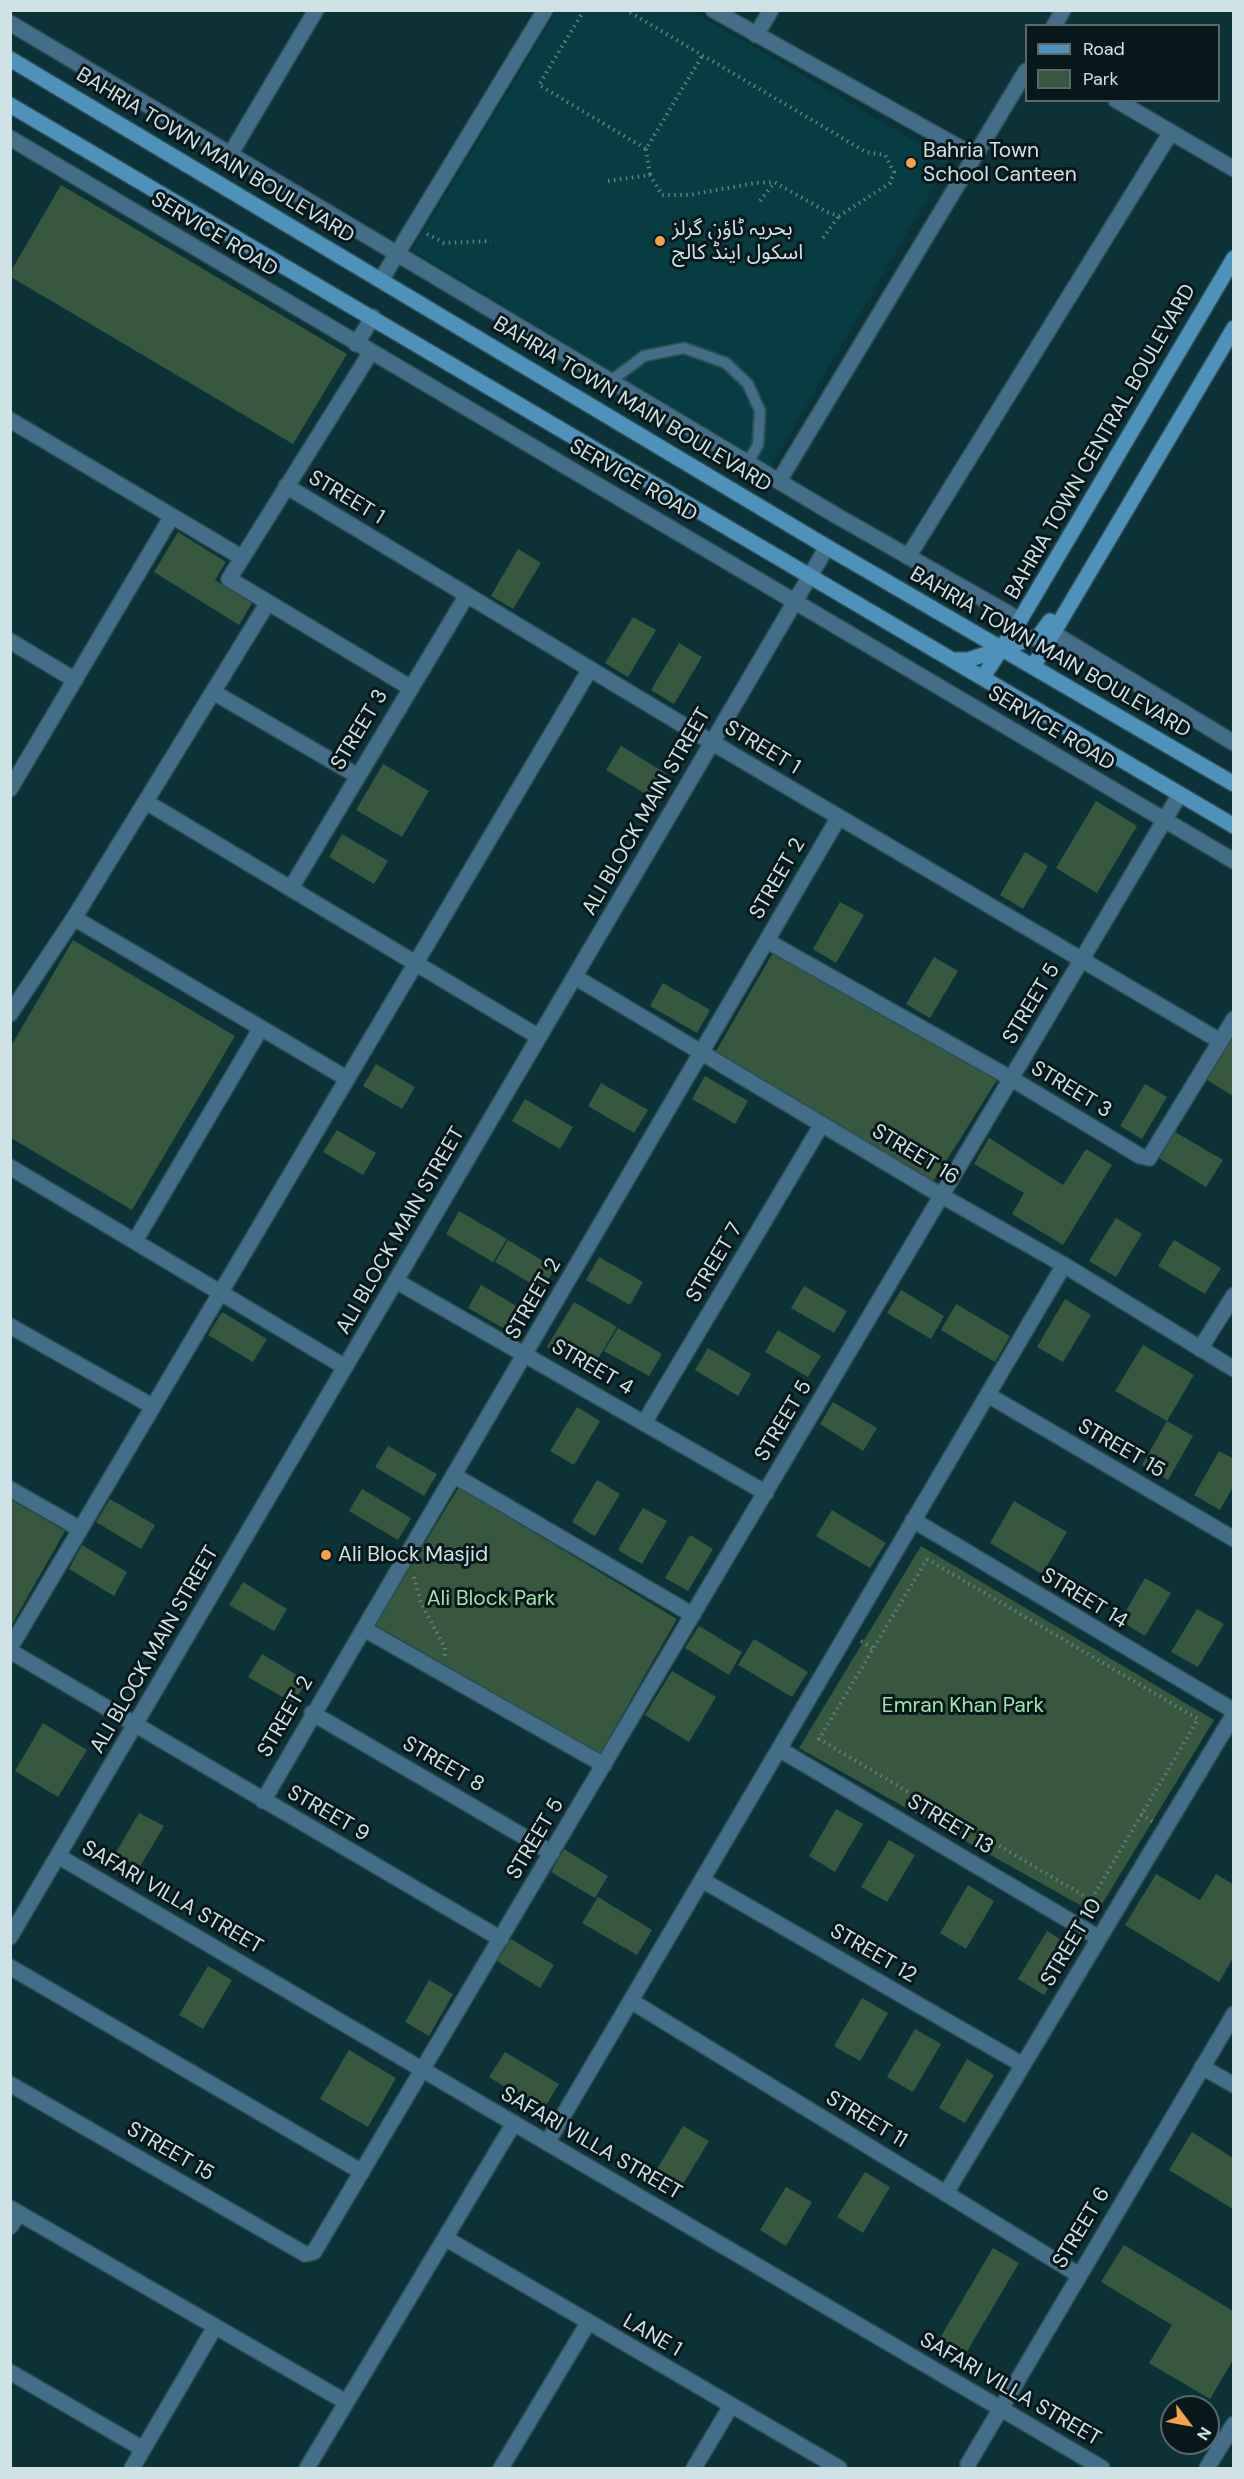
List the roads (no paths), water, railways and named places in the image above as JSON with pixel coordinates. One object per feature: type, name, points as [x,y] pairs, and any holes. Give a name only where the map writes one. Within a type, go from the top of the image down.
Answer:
[{"type":"main road","name":"BAHRIA TOWN MAIN BOULEVARD","points":[[10,59],[828,547],[1233,784]]},
{"type":"main road","points":[[10,105],[811,575],[1233,826]]},
{"type":"main road","name":"BAHRIA TOWN CENTRAL BOULEVARD","points":[[983,677],[1020,620],[1233,258]]},
{"type":"main road","points":[[1033,667],[1233,328]]},
{"type":"main road","points":[[953,660],[969,660],[1041,634],[1098,542],[1107,541]]},
{"type":"street","points":[[231,153],[316,10]]},
{"type":"street","points":[[381,280],[545,10]]},
{"type":"street","points":[[713,10],[975,156]]},
{"type":"street","points":[[756,35],[771,10]]},
{"type":"street","points":[[10,23],[779,481],[1020,620]]},
{"type":"street","points":[[779,481],[1025,73]]},
{"type":"street","points":[[1119,102],[1233,169]]},
{"type":"street","points":[[908,557],[1171,132]]},
{"type":"street","name":"SERVICE ROAD","points":[[10,138],[1233,861]]},
{"type":"street","points":[[356,344],[373,317]]},
{"type":"street","points":[[371,352],[229,579],[267,604],[411,688]]},
{"type":"street","points":[[10,420],[241,557]]},
{"type":"street","name":"STREET 1","points":[[286,486],[713,743],[1220,1041]]},
{"type":"street","points":[[10,789],[172,516]]},
{"type":"street","name":"ALI BLOCK MAIN STREET","points":[[10,1937],[828,547]]},
{"type":"street","name":"STREET 3","points":[[291,888],[466,595]]},
{"type":"street","points":[[10,1014],[74,918],[267,604]]},
{"type":"street","points":[[1053,633],[1233,743]]},
{"type":"street","points":[[10,641],[75,680]]},
{"type":"street","points":[[10,1649],[219,1291],[590,669]]},
{"type":"street","points":[[213,692],[358,776]]},
{"type":"street","name":"STREET 5","points":[[309,2253],[314,2252],[423,2070],[1180,794]]},
{"type":"street","points":[[146,802],[539,1037]]},
{"type":"street","name":"STREET 2","points":[[263,1801],[312,1713],[455,1476],[839,817]]},
{"type":"street","points":[[74,918],[346,1078]]},
{"type":"street","name":"STREET 3","points":[[767,941],[1012,1079],[1140,1156],[1149,1158],[1233,1019]]},
{"type":"street","name":"STREET 16","points":[[575,977],[942,1196],[1064,1265],[1233,1369]]},
{"type":"street","points":[[135,1241],[261,1028]]},
{"type":"street","name":"STREET 7","points":[[644,1423],[822,1124]]},
{"type":"street","points":[[10,1167],[345,1367]]},
{"type":"street","points":[[547,2143],[1064,1265]]},
{"type":"street","name":"STREET 4","points":[[396,1281],[766,1493]]},
{"type":"street","points":[[1200,1349],[1233,1295]]},
{"type":"street","points":[[10,1326],[152,1406]]},
{"type":"street","name":"STREET 15","points":[[987,1395],[1233,1539]]},
{"type":"street","points":[[455,1476],[693,1615]]},
{"type":"street","points":[[10,1489],[80,1529]]},
{"type":"street","name":"STREET 14","points":[[914,1520],[1233,1712]]},
{"type":"street","points":[[364,1629],[604,1765]]},
{"type":"street","name":"STREET 9","points":[[10,1649],[135,1726],[501,1939]]},
{"type":"street","name":"STREET 10","points":[[946,2193],[1233,1712]]},
{"type":"street","name":"STREET 8","points":[[312,1713],[552,1853]]},
{"type":"street","name":"STREET 13","points":[[779,1749],[1099,1938]]},
{"type":"street","name":"SAFARI VILLA STREET","points":[[58,1856],[1102,2469]]},
{"type":"street","name":"STREET 12","points":[[702,1880],[1023,2065]]},
{"type":"street","points":[[10,1967],[362,2172]]},
{"type":"street","name":"STREET 11","points":[[631,2001],[1079,2275]]},
{"type":"street","name":"STREET 6","points":[[968,2464],[1233,2014]]},
{"type":"street","points":[[1202,2067],[1233,2085]]},
{"type":"street","name":"STREET 15","points":[[10,2084],[305,2254],[309,2253]]},
{"type":"street","points":[[307,2469],[514,2123]]},
{"type":"street","points":[[10,2227],[15,2210],[346,2402]]},
{"type":"street","name":"LANE 1","points":[[445,2238],[839,2469]]},
{"type":"street","points":[[501,2469],[588,2323]]},
{"type":"street","points":[[132,2469],[215,2327]]},
{"type":"street","points":[[10,2372],[143,2449]]},
{"type":"street","points":[[694,2469],[731,2406]]},
{"type":"street","points":[[1207,2469],[1233,2424]]},
{"type":"lane","points":[[612,380],[644,357],[684,348],[726,363],[748,384],[760,411],[758,445],[748,462]]},
{"type":"place","name":"Bahria Town School Canteen","points":[[911,163]]},
{"type":"place","name":"بحریہ ٹاؤن گرلز اسکول اینڈ کالج","points":[[660,241]]},
{"type":"place","name":"Ali Block Masjid","points":[[326,1555]]},
{"type":"park label","name":"Ali Block Park","points":[[491,1599]]},
{"type":"park label","name":"Emran Khan Park","points":[[963,1706]]}]
